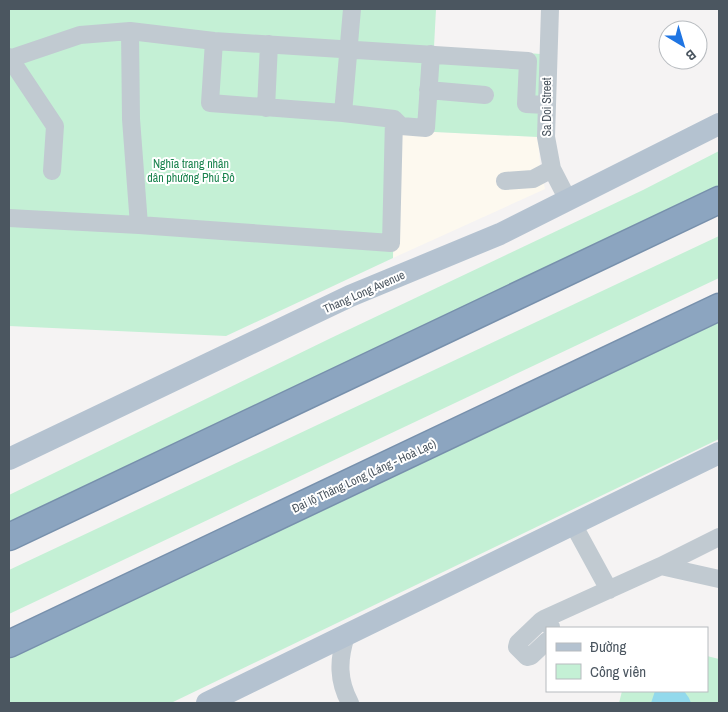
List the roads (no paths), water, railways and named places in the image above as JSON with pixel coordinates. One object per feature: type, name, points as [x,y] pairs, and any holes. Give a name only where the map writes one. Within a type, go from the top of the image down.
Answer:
[{"type":"highway","points":[[9,537],[719,200]]},
{"type":"highway","name":"Đại lộ Thăng Long (Láng - Hoà Lạc)","points":[[9,644],[719,307]]},
{"type":"main road","name":"Thang Long Avenue","points":[[9,459],[350,296],[500,234],[719,124]]},
{"type":"main road","points":[[207,703],[719,453]]},
{"type":"street","points":[[343,113],[352,9]]},
{"type":"street","name":"Sa Doi Street","points":[[550,9],[546,137],[552,169],[568,200]]},
{"type":"street","points":[[52,171],[54,126],[9,58],[80,35],[130,31],[214,40],[528,60],[526,104],[546,105]]},
{"type":"street","points":[[130,31],[131,119],[139,225]]},
{"type":"street","points":[[214,40],[210,103],[343,113],[394,119],[402,126],[426,128],[431,54]]},
{"type":"street","points":[[266,108],[269,44]]},
{"type":"street","points":[[428,90],[485,95]]},
{"type":"street","points":[[9,218],[139,225],[391,243],[394,119]]},
{"type":"street","points":[[505,181],[533,179],[552,169]]},
{"type":"street","points":[[573,524],[609,590]]},
{"type":"street","points":[[551,625],[573,606],[714,540],[713,577],[661,566]]},
{"type":"street","points":[[546,628],[518,643],[517,647],[527,657],[531,656],[546,642]]},
{"type":"street","points":[[346,636],[341,652],[339,671],[344,692],[350,703]]},
{"type":"water","points":[[655,692],[685,692],[691,703],[651,703]]},
{"type":"park label","name":"Nghĩa trang nhân dân phường Phú Đô","points":[[191,171]]}]
